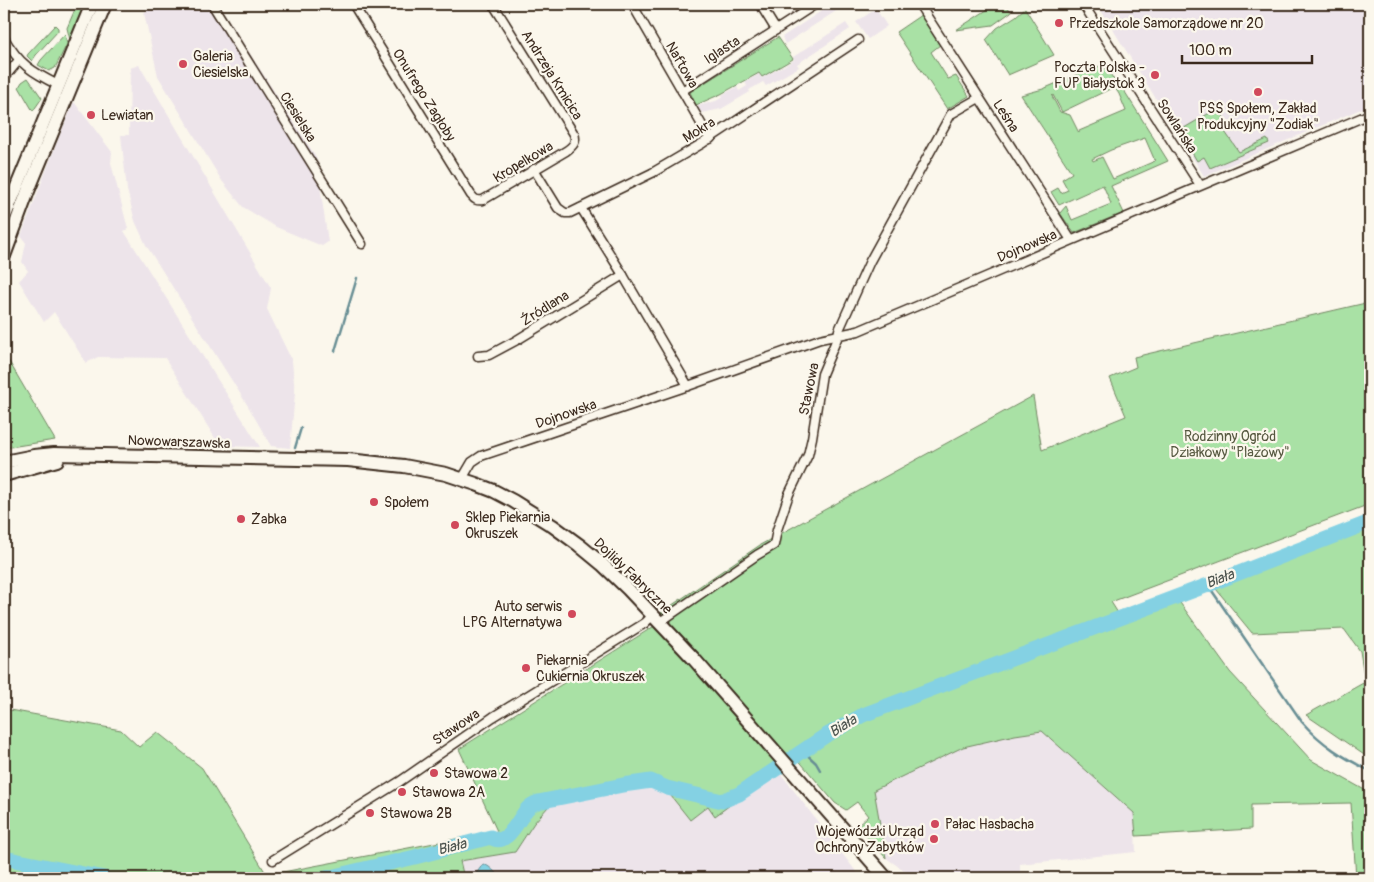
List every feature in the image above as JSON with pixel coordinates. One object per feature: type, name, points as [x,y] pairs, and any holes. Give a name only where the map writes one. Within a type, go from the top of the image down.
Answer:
[{"type":"highway","points":[[4,218],[92,4]]},
{"type":"highway","points":[[4,256],[28,191],[105,4]]},
{"type":"highway","name":"Nowowarszawska","points":[[4,462],[54,454],[283,459]]},
{"type":"highway","name":"Nowowarszawska","points":[[4,475],[74,454]]},
{"type":"highway","name":"Dojlidy Fabryczne","points":[[283,459],[348,460],[392,464],[446,474],[486,487],[504,496],[571,539],[610,571],[713,680],[886,878]]},
{"type":"highway","name":"Dojlidy Fabryczne","points":[[876,865],[893,878]]},
{"type":"street","name":"Ciesielska","points":[[212,4],[362,244]]},
{"type":"street","name":"Onufrego Zagłoby","points":[[354,4],[473,198]]},
{"type":"street","name":"Andrzeja Kmicica","points":[[493,4],[574,134]]},
{"type":"street","name":"Naftowa","points":[[632,4],[710,139]]},
{"type":"street","points":[[760,4],[776,30]]},
{"type":"street","name":"Iglasta","points":[[682,91],[816,4]]},
{"type":"street","name":"Leśna","points":[[919,4],[1071,240]]},
{"type":"street","name":"Sowlańska","points":[[1082,4],[1200,185]]},
{"type":"street","points":[[4,38],[19,60],[30,69],[58,85]]},
{"type":"street","name":"Mokra","points":[[534,169],[558,208],[565,213],[570,213],[652,172],[710,139],[858,40]]},
{"type":"street","points":[[4,78],[19,60]]},
{"type":"street","name":"Stawowa","points":[[273,860],[389,788],[493,717],[645,623],[656,619],[774,545],[789,494],[808,455],[822,374],[839,330],[870,261],[951,114],[979,98]]},
{"type":"street","name":"Dojnowska","points":[[462,479],[472,462],[481,456],[820,339],[858,331],[1370,114]]},
{"type":"street","name":"Kropelkowa","points":[[473,198],[479,201],[484,200],[570,148],[575,141],[574,134]]},
{"type":"street","points":[[582,208],[688,386]]},
{"type":"street","name":"Źródlana","points":[[478,356],[489,354],[518,340],[623,275]]},
{"type":"shaded area","points":[[153,4],[218,4],[316,157],[328,242],[322,246],[276,227],[243,207],[222,181],[158,76],[144,13]]},
{"type":"shaded area","points":[[832,4],[847,4],[785,44],[782,37]]},
{"type":"shaded area","points":[[1097,4],[1370,4],[1370,105],[1204,176]]},
{"type":"shaded area","points":[[876,9],[887,26],[868,39],[856,22]]},
{"type":"shaded area","points":[[846,23],[850,29],[797,64],[799,67],[766,86],[763,82],[721,109],[702,113],[697,106],[716,101],[723,97],[722,95],[737,87],[739,91],[747,86],[745,82],[759,74],[762,78],[794,60],[793,57]]},
{"type":"shaded area","points":[[139,65],[271,288],[267,309],[292,361],[295,393],[290,448],[271,446],[248,406],[146,245],[135,221],[127,190],[121,135],[129,135],[130,68]]},
{"type":"shaded area","points":[[74,102],[112,152],[111,163],[128,229],[124,231],[260,447],[220,446],[165,358],[98,357],[86,363],[54,312],[44,322],[19,281],[28,271],[22,262],[26,243],[21,236]]},
{"type":"shaded area","points":[[1042,731],[1134,813],[1136,852],[1020,864],[1020,878],[915,878],[886,858],[874,790],[963,747]]},
{"type":"shaded area","points":[[778,770],[861,878],[464,878],[460,861],[515,852],[534,823],[555,799],[650,783],[708,806],[715,815]]},
{"type":"green space","points":[[79,4],[86,4],[70,40],[67,28]]},
{"type":"green space","points":[[996,4],[1006,4],[1011,12],[993,25],[956,30]]},
{"type":"green space","points":[[1025,8],[1054,55],[1008,75],[986,40],[997,28]]},
{"type":"green space","points":[[921,15],[940,45],[931,52],[948,79],[956,76],[969,96],[947,109],[896,32]]},
{"type":"green space","points":[[55,25],[58,31],[32,61],[27,56],[28,54]]},
{"type":"green space","points":[[65,34],[67,44],[55,68],[49,71],[38,65],[41,60]]},
{"type":"green space","points":[[778,37],[793,59],[762,77],[759,73],[721,94],[696,105],[690,92]]},
{"type":"green space","points":[[1097,66],[1107,69],[1116,83],[1114,87],[1062,112],[1052,96],[1060,112],[1070,115],[1079,133],[1079,131],[1126,111],[1115,88],[1120,84],[1168,161],[1111,186],[1124,213],[1074,233],[1060,213],[1066,206],[1072,220],[1111,204],[1103,185],[1059,205],[1051,192],[1058,188],[1061,193],[1068,190],[1062,179],[1072,173],[1021,95],[1043,89]],"holes":[[[1145,138],[1155,161],[1113,179],[1102,157],[1093,161],[1092,159]]]},
{"type":"green space","points":[[28,78],[42,98],[33,111],[19,87]]},
{"type":"green space","points":[[1218,108],[1225,119],[1223,129],[1239,152],[1267,139],[1269,143],[1210,168],[1204,157],[1197,161],[1179,131]]},
{"type":"green space","name":"Rodzinny Ogród Działkowy \"Plażowy\"","points":[[1370,302],[1370,504],[1111,602],[1123,621],[1178,600],[1230,672],[1311,760],[1370,793],[1370,878],[1356,878],[1351,803],[1251,805],[1251,829],[1136,836],[1134,813],[1042,731],[963,747],[874,790],[886,858],[857,826],[868,816],[857,802],[846,810],[835,803],[796,757],[715,816],[708,806],[690,820],[667,791],[650,783],[555,799],[534,823],[515,852],[460,861],[464,878],[4,878],[4,709],[121,730],[139,747],[157,732],[202,768],[267,875],[497,831],[459,749],[656,625],[662,612],[760,545],[1033,396],[1042,450],[1126,416],[1110,378],[1136,367],[1134,357]]},
{"type":"green space","points":[[4,353],[55,440],[4,448]]},
{"type":"green space","points":[[1370,523],[1370,759],[1306,715],[1365,682],[1360,651],[1344,629],[1252,633],[1212,584]]},
{"type":"water","points":[[483,864],[494,871],[500,878],[473,878]]},
{"type":"waterway","points":[[335,351],[357,278]]},
{"type":"waterway","points":[[295,448],[301,428]]},
{"type":"waterway","name":"Biała","points":[[326,878],[491,837],[497,840],[502,839],[512,830],[528,808],[538,802],[623,785],[651,781],[667,788],[722,801],[739,794],[825,736],[863,715],[1370,522]]},
{"type":"waterway","points":[[1208,585],[1302,722],[1333,750],[1370,771]]},
{"type":"waterway","points":[[803,751],[816,763],[820,770]]},
{"type":"waterway","name":"Biała","points":[[4,858],[104,878]]},
{"type":"waterway","points":[[25,878],[29,863]]},
{"type":"place","name":"Przedszkole Samorządowe nr 20","points":[[1059,23]]},
{"type":"place","name":"Galeria Ciesielska","points":[[183,64]]},
{"type":"place","name":"Poczta Polska - FUP Białystok 3","points":[[1155,75]]},
{"type":"place","name":"PSS Społem, Zakład Produkcyjny \"Zodiak\"","points":[[1258,92]]},
{"type":"place","name":"Lewiatan","points":[[91,115]]},
{"type":"place","name":"Społem","points":[[374,502]]},
{"type":"place","name":"Żabka","points":[[241,519]]},
{"type":"place","name":"Sklep Piekarnia Okruszek","points":[[455,525]]},
{"type":"place","name":"Auto serwis LPG Alternatywa","points":[[572,614]]},
{"type":"place","name":"Piekarnia Cukiernia Okruszek","points":[[526,668]]},
{"type":"place","name":"Stawowa 2","points":[[434,773]]},
{"type":"place","name":"Stawowa 2A","points":[[402,792]]},
{"type":"place","name":"Stawowa 2B","points":[[370,813]]},
{"type":"place","name":"Pałac Hasbacha","points":[[935,824]]},
{"type":"place","name":"Wojewódzki Urząd Ochrony Zabytków","points":[[934,839]]}]
